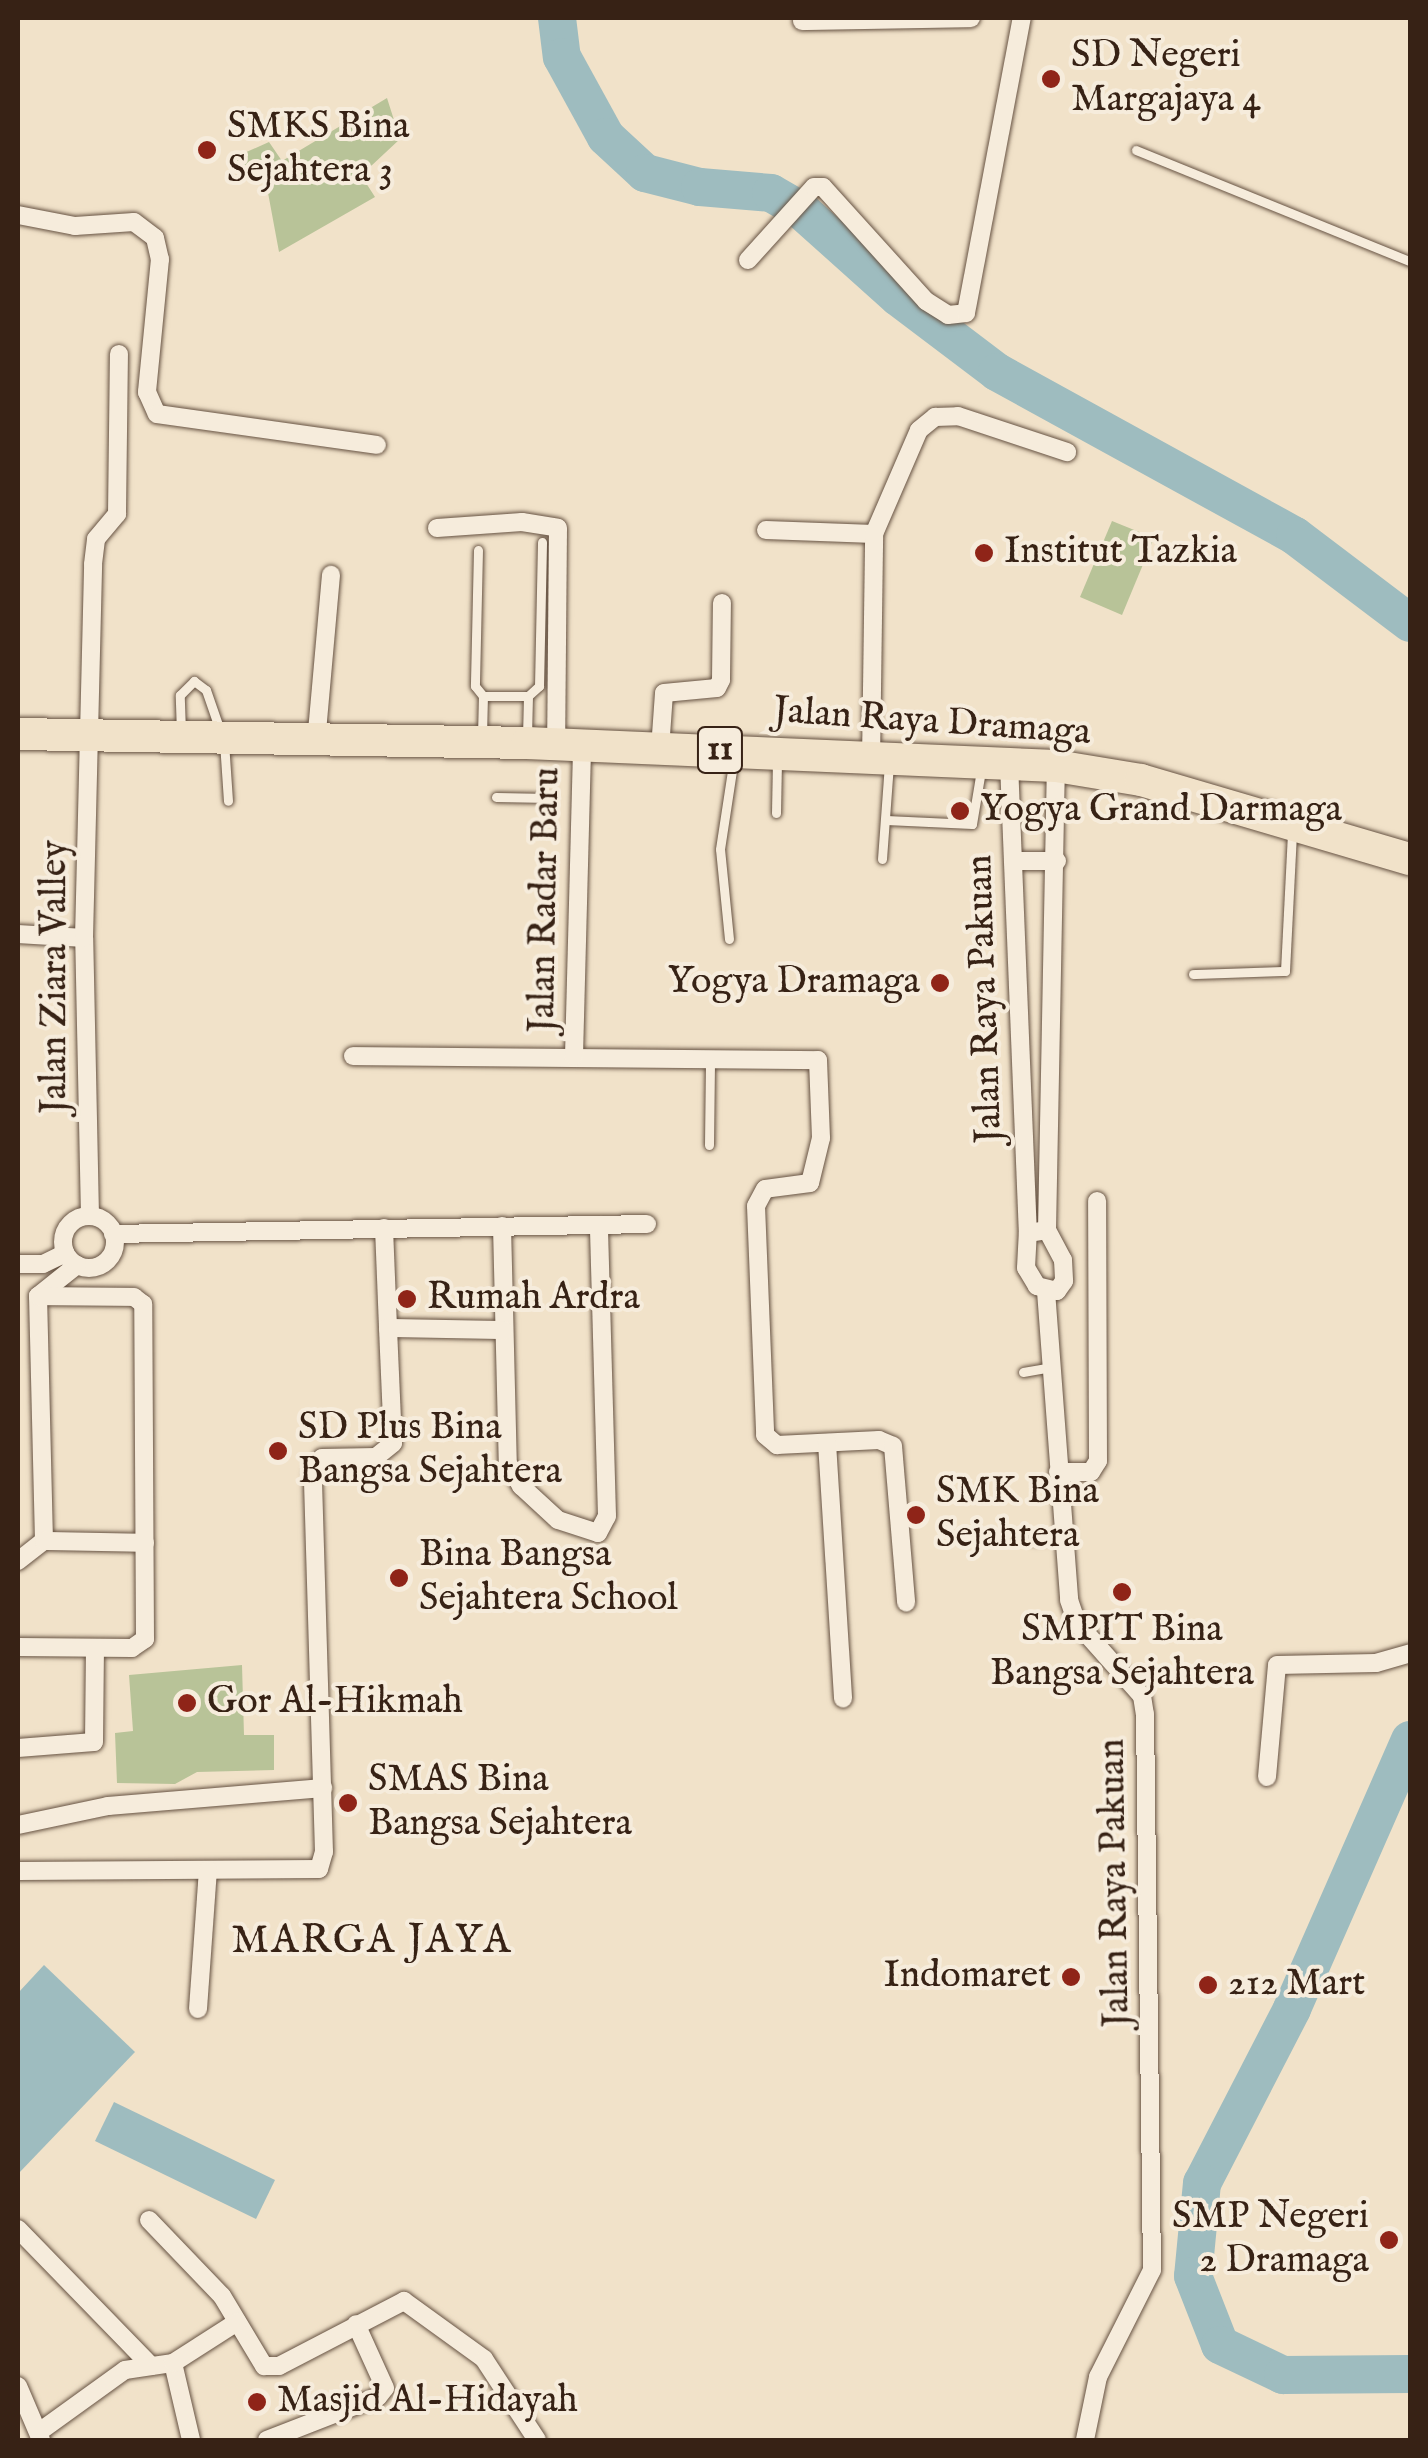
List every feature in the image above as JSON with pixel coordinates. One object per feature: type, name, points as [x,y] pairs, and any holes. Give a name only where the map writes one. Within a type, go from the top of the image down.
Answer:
[{"type":"highway","name":"Jalan Raya Dramaga","points":[[18,734],[224,742],[555,744],[1056,766],[1141,780],[1410,859]]},
{"type":"street","points":[[802,21],[971,18]]},
{"type":"street","points":[[748,260],[814,187],[832,192],[926,301],[948,315],[966,313],[1022,18]]},
{"type":"street","points":[[18,215],[75,226],[134,222],[155,238],[160,259],[147,392],[157,414],[377,445]]},
{"type":"street","name":"Jalan Ziara Valley","points":[[90,1216],[84,938],[92,738],[92,564],[96,539],[116,514],[118,354]]},
{"type":"street","points":[[880,761],[874,534],[919,430],[935,417],[958,416],[1067,452]]},
{"type":"street","name":"Jalan Radar Baru","points":[[437,528],[522,522],[558,528],[555,744],[574,1056]]},
{"type":"street","points":[[766,530],[874,534]]},
{"type":"street","points":[[316,743],[332,575]]},
{"type":"street","points":[[660,749],[664,694],[716,688],[721,680],[722,603]]},
{"type":"street","name":"Jalan Raya Pakuan","points":[[995,763],[1014,861],[1028,1233],[1026,1268],[1052,1291]]},
{"type":"street","name":"Jalan Raya Pakuan","points":[[1056,766],[1048,1230],[1063,1260],[1064,1281],[1052,1291],[1048,1336],[1058,1472],[1077,1623],[1142,1696],[1153,1974],[1152,2270],[1098,2376],[1085,2440]]},
{"type":"street","points":[[1014,861],[1057,861]]},
{"type":"street","points":[[18,934],[84,938]]},
{"type":"street","name":"Jalan Radar Baru","points":[[352,1056],[814,1058],[822,1067],[820,1138],[810,1183],[765,1189],[754,1234],[765,1435],[777,1445],[879,1440],[897,1453],[906,1602]]},
{"type":"street","points":[[1058,1472],[1092,1472],[1098,1461],[1097,1201]]},
{"type":"street","points":[[72,1258],[66,1229],[90,1216],[113,1234],[646,1224]]},
{"type":"street","points":[[502,1226],[511,1471],[558,1520],[602,1531],[608,1516],[599,1225]]},
{"type":"street","points":[[18,1871],[319,1870],[322,1788],[316,1462],[385,1454],[393,1443],[395,1408],[384,1228]]},
{"type":"street","points":[[1028,1233],[1048,1230]]},
{"type":"street","points":[[18,1264],[72,1258],[105,1261],[113,1234]]},
{"type":"street","points":[[44,1541],[38,1296],[72,1258]]},
{"type":"street","points":[[18,1647],[132,1648],[145,1639],[140,1299],[38,1296]]},
{"type":"street","points":[[388,1328],[504,1330]]},
{"type":"street","points":[[827,1443],[843,1698]]},
{"type":"street","points":[[18,1560],[44,1541],[145,1544]]},
{"type":"street","points":[[18,1748],[94,1742],[96,1648]]},
{"type":"street","points":[[1267,1777],[1277,1665],[1376,1663],[1410,1653]]},
{"type":"street","points":[[18,1825],[108,1806],[322,1788]]},
{"type":"street","points":[[198,2009],[208,1870]]},
{"type":"street","points":[[149,2220],[238,2322],[264,2366],[272,2368],[394,2303],[413,2306],[484,2360],[537,2440]]},
{"type":"street","points":[[18,2228],[151,2366]]},
{"type":"street","points":[[18,2386],[41,2436],[125,2370],[173,2362],[238,2322]]},
{"type":"street","points":[[267,2440],[301,2434],[385,2388],[356,2324]]},
{"type":"street","points":[[173,2362],[191,2440]]},
{"type":"lane","points":[[1136,150],[1410,261]]},
{"type":"lane","points":[[483,696],[528,696],[539,686],[542,542]]},
{"type":"lane","points":[[478,550],[475,686],[483,696],[482,742]]},
{"type":"lane","points":[[182,740],[180,695],[194,682],[206,690],[224,742],[228,801]]},
{"type":"lane","points":[[528,696],[555,744]]},
{"type":"lane","points":[[729,939],[720,849],[735,751]]},
{"type":"lane","points":[[776,813],[777,752]]},
{"type":"lane","points":[[880,761],[886,820],[882,859]]},
{"type":"lane","points":[[886,820],[972,824],[995,763]]},
{"type":"lane","points":[[496,797],[550,798]]},
{"type":"lane","points":[[1194,974],[1285,970],[1292,823]]},
{"type":"lane","points":[[710,1056],[710,1145]]},
{"type":"lane","points":[[1023,1372],[1050,1367]]},
{"type":"lane","points":[[1033,1540],[1065,1537]]},
{"type":"green space","points":[[387,98],[400,139],[370,167],[366,183],[375,197],[279,252],[266,182],[226,161],[269,142],[282,161]]},
{"type":"green space","points":[[1112,521],[1154,538],[1122,615],[1080,597]]},
{"type":"green space","name":"Gor Al-Hikmah","points":[[242,1665],[244,1735],[274,1735],[274,1770],[197,1772],[175,1784],[117,1783],[115,1733],[133,1731],[129,1675]]},
{"type":"water","points":[[44,1965],[135,2052],[18,2174],[18,1993]]},
{"type":"water","points":[[114,2102],[275,2180],[256,2219],[95,2141]]},
{"type":"waterway","points":[[557,18],[562,57],[606,137],[645,173],[700,187],[771,193],[802,211],[898,297],[997,372],[1295,536],[1410,623]]},
{"type":"waterway","points":[[1410,1740],[1292,2009],[1202,2183],[1193,2276],[1220,2345],[1283,2375],[1410,2374]]},
{"type":"place","name":"SD Negeri Margajaya 4","points":[[1051,79]]},
{"type":"place","name":"SMKS Bina Sejahtera 3","points":[[207,150]]},
{"type":"place","name":"Institut Tazkia","points":[[984,553]]},
{"type":"place","name":"Yogya Grand Darmaga","points":[[960,811]]},
{"type":"place","name":"Yogya Dramaga","points":[[940,983]]},
{"type":"place","name":"Rumah Ardra","points":[[407,1299]]},
{"type":"place","name":"SD Plus Bina Bangsa Sejahtera","points":[[278,1451]]},
{"type":"place","name":"SMK Bina Sejahtera","points":[[916,1515]]},
{"type":"place","name":"Bina Bangsa Sejahtera School","points":[[399,1578]]},
{"type":"place","name":"SMPIT Bina Bangsa Sejahtera","points":[[1122,1592]]},
{"type":"place","name":"Gor Al-Hikmah","points":[[187,1703]]},
{"type":"place","name":"SMAS Bina Bangsa Sejahtera","points":[[348,1803]]},
{"type":"place","name":"Indomaret","points":[[1071,1977]]},
{"type":"place","name":"212 Mart","points":[[1208,1985]]},
{"type":"place","name":"SMP Negeri 2 Dramaga","points":[[1389,2240]]},
{"type":"place","name":"Masjid Al-Hidayah","points":[[257,2402]]},
{"type":"district","name":"MARGA JAYA","points":[[372,1942]]}]
